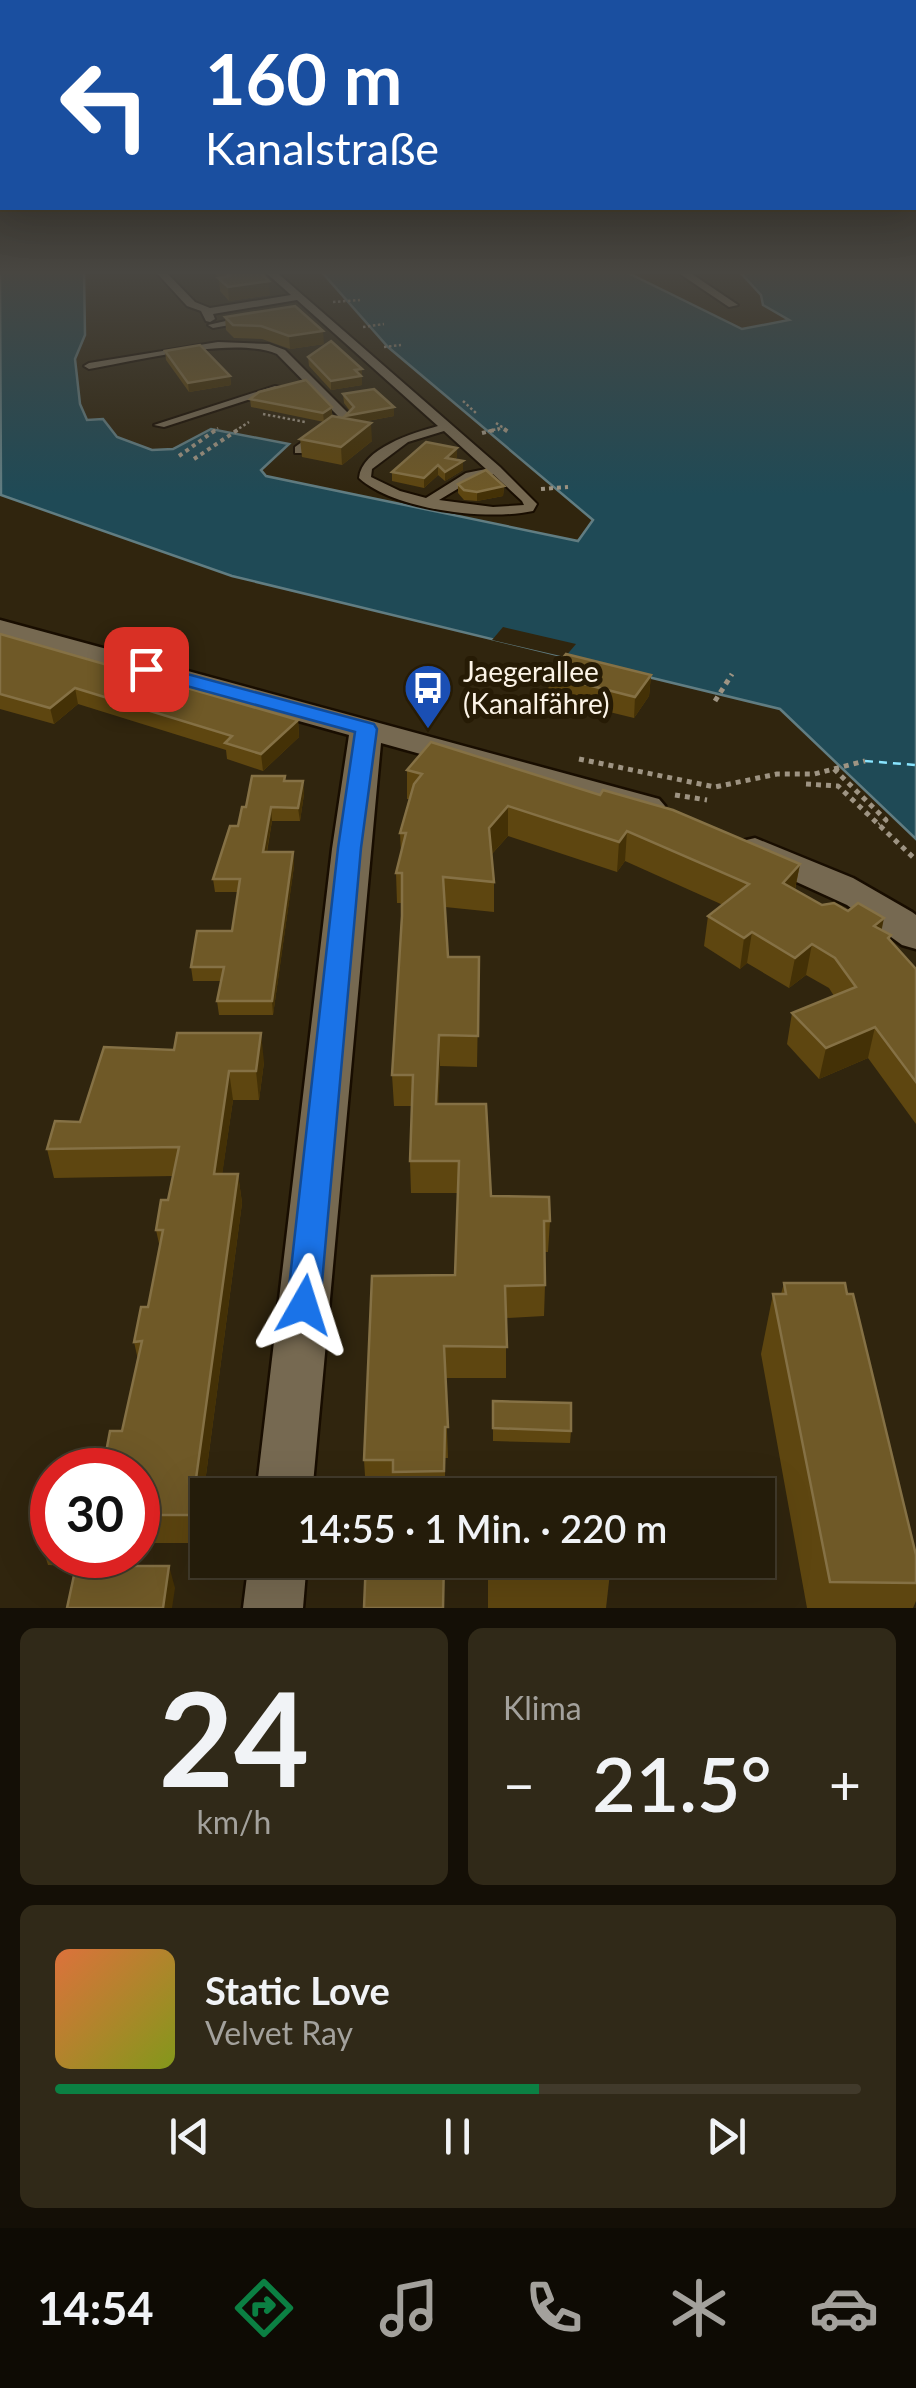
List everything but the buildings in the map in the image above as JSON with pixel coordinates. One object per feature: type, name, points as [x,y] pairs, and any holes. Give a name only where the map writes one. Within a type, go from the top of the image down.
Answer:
[{"type":"street","points":[[0,629],[366,729],[673,804]]},
{"type":"street","points":[[286,1478],[350,848],[366,729]]},
{"type":"street","points":[[724,836],[868,900],[916,936]]},
{"type":"street","points":[[273,1608],[276,1578]]},
{"type":"lane","points":[[89,366],[218,345]]},
{"type":"lane","points":[[244,345],[281,352],[345,416],[300,450]]},
{"type":"lane","points":[[354,345],[496,470],[527,498],[531,504],[528,508],[493,513],[378,488],[364,474],[404,439],[447,427]]},
{"type":"lane","points":[[160,425],[270,390],[312,381]]},
{"type":"lane","points":[[382,389],[400,386]]},
{"type":"lane","points":[[329,398],[346,395]]},
{"type":"lane","points":[[431,500],[470,476],[496,470]]},
{"type":"path","points":[[384,347],[390,345]]},
{"type":"path","points":[[402,345],[406,349]]},
{"type":"path","points":[[462,401],[478,414]]},
{"type":"path","points":[[455,410],[470,407]]},
{"type":"path","points":[[263,414],[332,428]]},
{"type":"path","points":[[194,459],[250,422]]},
{"type":"path","points":[[496,423],[510,433]]},
{"type":"path","points":[[179,456],[218,428]]},
{"type":"path","points":[[485,432],[503,428]]},
{"type":"path","points":[[553,490],[568,487]]},
{"type":"path","points":[[715,701],[732,674]]},
{"type":"path","points":[[569,757],[715,787],[777,774],[814,774],[865,761]]},
{"type":"path","points":[[834,769],[886,820],[878,825]]},
{"type":"path","points":[[806,784],[838,786],[916,860]]},
{"type":"path","points":[[673,804],[707,800]]},
{"type":"water","points":[[0,345],[81,345],[75,359],[80,404],[87,420],[103,419],[117,437],[152,450],[173,449],[211,429],[289,444],[261,470],[266,476],[578,541],[593,520],[386,345],[916,345],[916,839],[780,709],[232,576],[1,495]]},
{"type":"pier","points":[[503,627],[576,644],[565,657],[492,640]]},
{"type":"ferry route","points":[[865,761],[916,765]]},
{"type":"place","name":"Jaegerallee (Kanalfähre)","points":[[428,730]]},
{"type":"route","points":[[146,669],[366,729],[350,848],[304,1305]]}]
